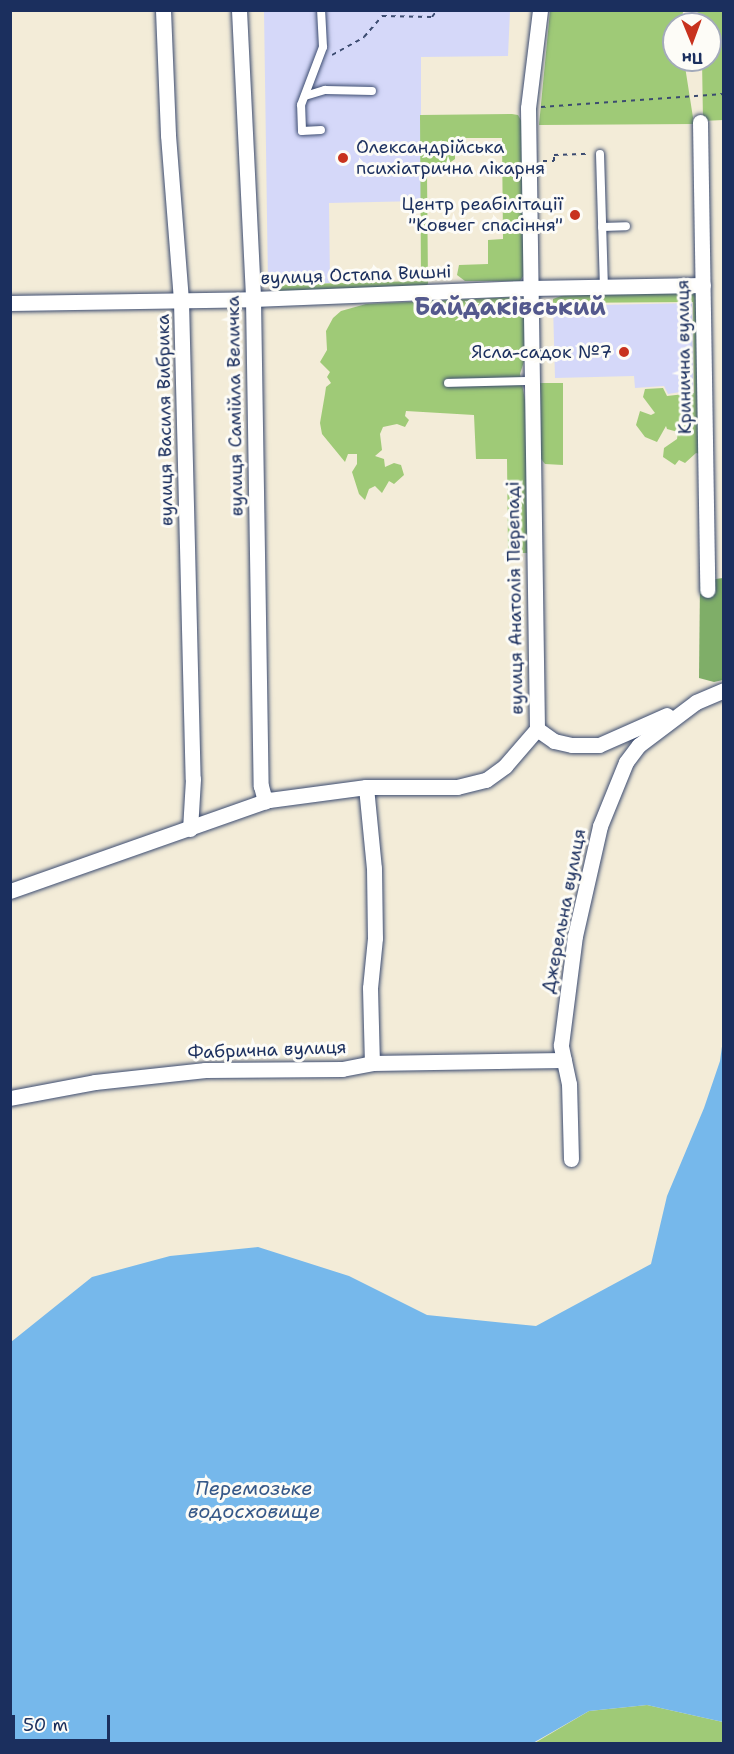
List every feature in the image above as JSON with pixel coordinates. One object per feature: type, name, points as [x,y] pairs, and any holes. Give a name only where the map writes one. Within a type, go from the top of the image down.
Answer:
[{"type":"street","name":"вулиця Василя Вибрика","points":[[163,10],[168,135],[181,301],[193,779],[190,829]]},
{"type":"street","name":"вулиця Самійла Величка","points":[[239,10],[253,299],[261,786],[265,801]]},
{"type":"street","name":"вулиця Анатолія Перепаді","points":[[10,891],[265,801],[366,787],[457,787],[486,780],[505,766],[537,729],[528,108],[540,10]]},
{"type":"street","name":"Кринична вулиця","points":[[700,122],[707,590]]},
{"type":"street","name":"вулиця Остапа Вишні","points":[[10,303],[181,301],[530,288],[703,285]]},
{"type":"street","name":"Джерельна вулиця","points":[[571,1159],[570,1084],[561,1045],[575,936],[600,826],[626,762],[639,745],[696,702],[723,690]]},
{"type":"street","points":[[537,729],[554,741],[572,745],[599,745],[696,702]]},
{"type":"street","points":[[366,787],[374,868],[375,938],[370,988],[372,1063]]},
{"type":"street","name":"Фабрична вулиця","points":[[10,1098],[95,1082],[194,1071],[342,1069],[372,1063],[564,1060]]},
{"type":"lane","points":[[321,10],[323,47],[301,105],[302,130],[321,130]]},
{"type":"lane","points":[[305,96],[325,90],[372,91]]},
{"type":"lane","points":[[600,154],[604,287]]},
{"type":"lane","points":[[602,227],[626,226]]},
{"type":"lane","points":[[448,383],[532,381]]},
{"type":"path","points":[[317,64],[364,37],[382,16],[432,17],[437,10]]},
{"type":"path","points":[[528,108],[723,94]]},
{"type":"path","points":[[528,161],[554,161],[554,155],[600,154]]},
{"type":"shaded area","name":"Олександрійська психіатрична лікарня","points":[[264,11],[510,11],[508,56],[421,57],[421,201],[329,203],[330,283],[268,285]]},
{"type":"shaded area","name":"Ясла-садок №7","points":[[692,303],[693,390],[668,394],[664,386],[635,388],[634,376],[555,378],[553,306]]},
{"type":"green space","points":[[550,11],[683,11],[662,12],[662,72],[686,72],[694,124],[539,125]]},
{"type":"green space","points":[[723,11],[723,120],[703,121],[702,72],[722,72],[722,12],[698,12]]},
{"type":"green space","points":[[420,115],[518,115],[523,124],[524,275],[520,281],[465,281],[457,275],[459,265],[488,264],[488,240],[503,239],[502,138],[455,138],[455,159],[438,171],[427,172],[428,284],[421,289],[278,293],[268,285],[421,281]]},
{"type":"green space","points":[[699,290],[700,454],[696,453],[685,463],[679,460],[675,465],[663,457],[664,448],[677,439],[678,432],[667,429],[666,426],[657,442],[645,437],[636,425],[640,411],[651,415],[655,413],[643,397],[645,389],[663,388],[667,396],[694,393],[693,302],[553,303],[553,299],[569,293]]},
{"type":"green space","points":[[513,297],[523,304],[527,338],[527,352],[520,374],[526,405],[527,553],[508,553],[507,459],[476,459],[474,415],[406,411],[405,416],[409,420],[405,427],[397,424],[383,427],[380,434],[382,450],[375,456],[384,459],[385,467],[394,463],[401,465],[404,475],[394,484],[389,481],[382,493],[375,486],[369,489],[365,500],[359,494],[352,472],[357,464],[357,454],[348,454],[345,462],[322,434],[320,423],[326,387],[331,383],[327,377],[330,372],[320,362],[327,350],[326,331],[333,318],[341,311],[366,304]]},
{"type":"green space","points":[[540,383],[563,383],[563,465],[545,464],[541,459]]},
{"type":"green space","points":[[723,578],[723,680],[714,682],[699,678],[700,581]]},
{"type":"green space","points":[[647,1705],[723,1722],[723,1743],[533,1744],[589,1711]]},
{"type":"water","name":"Перемозьке водосховище","points":[[723,1039],[723,1722],[647,1705],[589,1711],[533,1743],[11,1743],[11,1342],[92,1277],[170,1256],[258,1247],[349,1276],[427,1315],[536,1326],[651,1264],[667,1196],[704,1108],[720,1061]]},
{"type":"place","name":"Олександрійська психіатрична лікарня","points":[[343,158]]},
{"type":"place","name":"Центр реабілітації \"Ковчег спасіння\"","points":[[575,215]]},
{"type":"place","name":"Ясла-садок №7","points":[[624,352]]},
{"type":"district","name":"Байдаківський","points":[[510,308]]}]
